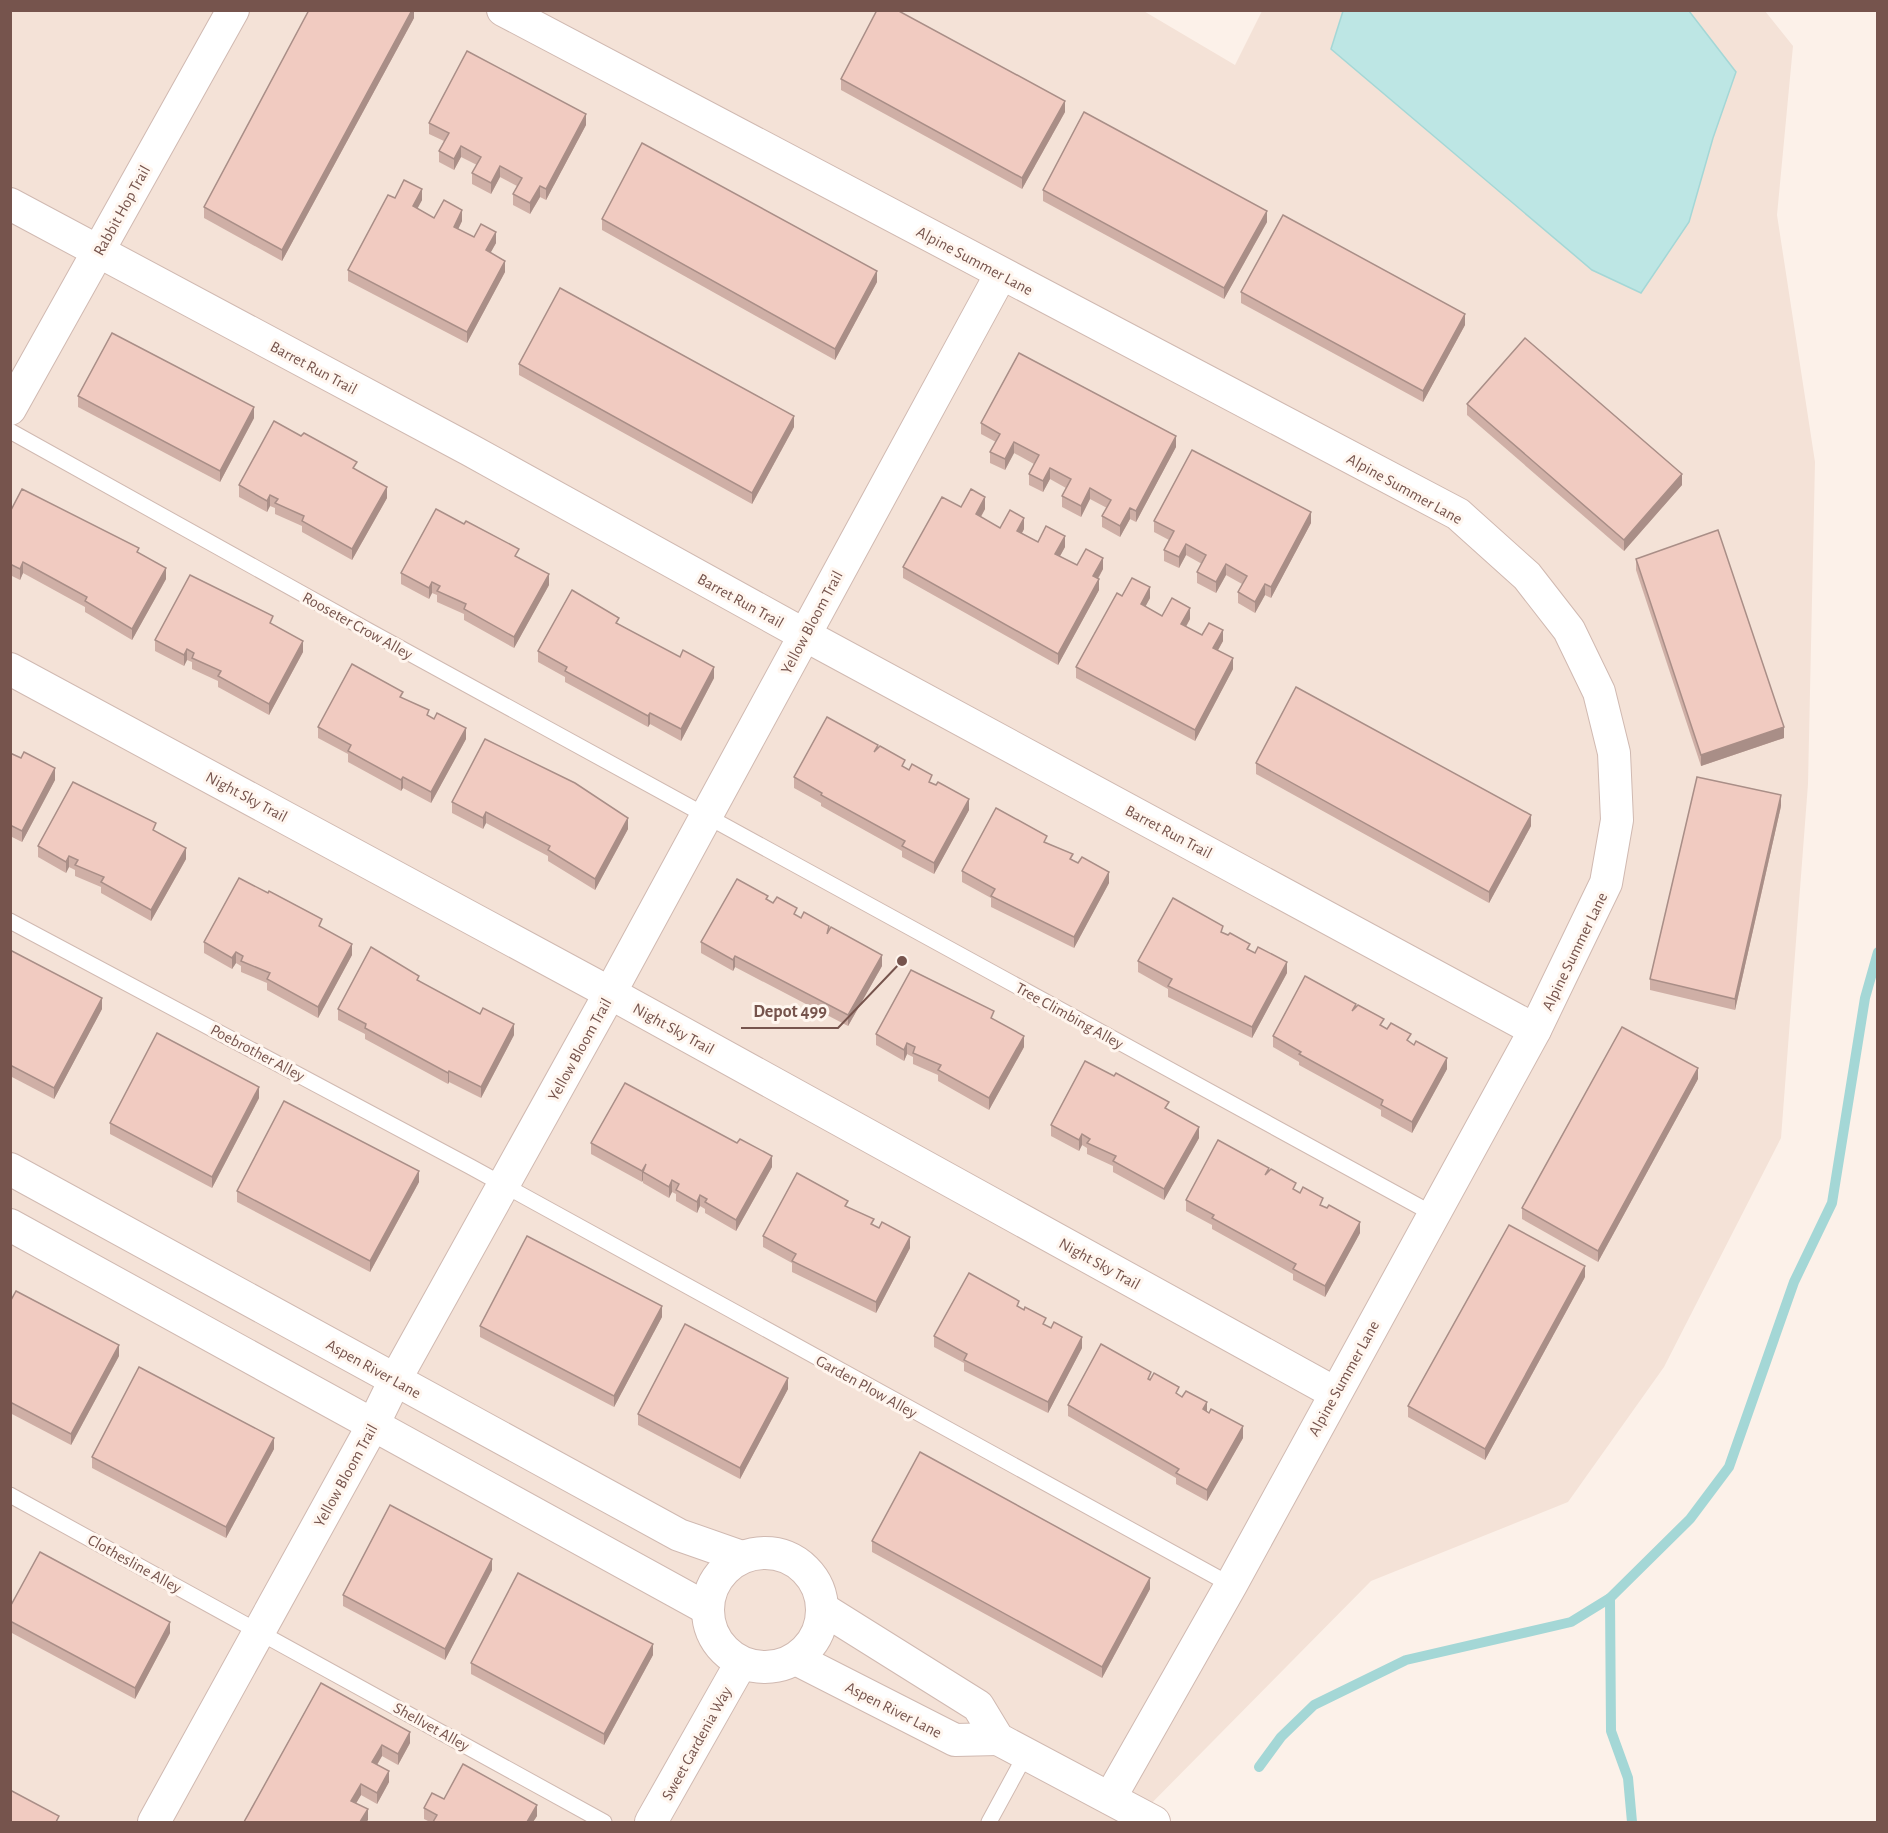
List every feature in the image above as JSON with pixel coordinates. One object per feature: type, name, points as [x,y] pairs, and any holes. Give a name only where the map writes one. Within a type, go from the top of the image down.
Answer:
[{"type":"street","name":"Rabbit Hop Trail","points":[[10,409],[233,10]]},
{"type":"street","name":"Alpine Summer Lane","points":[[503,10],[1458,514],[1527,576],[1569,630],[1599,692],[1614,753],[1617,820],[1606,883],[1535,1030],[1231,1585],[1110,1798]]},
{"type":"street","name":"Barret Run Trail","points":[[10,204],[470,450],[803,634],[1535,1030]]},
{"type":"street","name":"Yellow Bloom Trail","points":[[154,1822],[707,816],[803,634],[1001,274]]},
{"type":"street","name":"Night Sky Trail","points":[[10,669],[610,993],[1335,1394]]},
{"type":"street","name":"Aspen River Lane","points":[[10,1169],[679,1535],[742,1557],[761,1552],[779,1554],[796,1562],[810,1574],[819,1591],[823,1610]]},
{"type":"street","points":[[10,1225],[708,1609]]},
{"type":"street","points":[[742,1557],[726,1567],[714,1582],[708,1609],[713,1637],[725,1652],[741,1663],[759,1668],[778,1666],[796,1659],[810,1646],[819,1629],[823,1610],[978,1706],[998,1738],[1154,1822]]},
{"type":"street","name":"Aspen River Lane","points":[[796,1659],[955,1740],[998,1738]]},
{"type":"street","name":"Sweet Gardenia Way","points":[[651,1822],[741,1663]]},
{"type":"lane","name":"Rooseter Crow Alley","points":[[10,431],[707,816]]},
{"type":"lane","name":"Tree Climbing Alley","points":[[707,816],[1433,1214]]},
{"type":"lane","name":"Poebrother Alley","points":[[10,921],[504,1185]]},
{"type":"lane","name":"Garden Plow Alley","points":[[504,1185],[1231,1585]]},
{"type":"lane","name":"Clothesline Alley","points":[[10,1495],[260,1630]]},
{"type":"lane","name":"Shellvet Alley","points":[[260,1630],[604,1822]]},
{"type":"lane","points":[[989,1822],[1026,1754]]},
{"type":"shaded area","points":[[1142,10],[1235,65],[1262,11],[1765,11],[1793,46],[1777,215],[1815,462],[1808,784],[1781,1138],[1664,1367],[1568,1502],[1371,1581],[1133,1822],[11,1822],[11,11]]},
{"type":"water","points":[[1343,11],[1689,11],[1736,72],[1713,138],[1689,222],[1641,293],[1592,270],[1331,49]]},
{"type":"building","points":[[309,10],[412,10],[282,250],[204,207]]},
{"type":"building","points":[[877,10],[897,10],[1065,101],[1022,178],[841,79]]},
{"type":"building","points":[[467,51],[586,114],[546,189],[540,186],[530,203],[513,194],[522,178],[500,166],[491,183],[472,173],[481,157],[461,146],[454,159],[439,151],[449,133],[429,123]]},
{"type":"building","points":[[1084,112],[1267,211],[1224,288],[1043,190]]},
{"type":"building","points":[[642,143],[877,271],[835,349],[602,219]]},
{"type":"building","points":[[404,180],[422,189],[413,206],[434,218],[444,200],[462,210],[454,227],[474,237],[481,224],[496,232],[486,250],[505,261],[467,332],[348,270],[388,195],[395,198]]},
{"type":"building","points":[[1283,215],[1465,314],[1423,391],[1241,292]]},
{"type":"building","points":[[560,288],[794,416],[752,493],[519,364]]},
{"type":"building","points":[[112,333],[254,407],[220,471],[78,396]]},
{"type":"building","points":[[1525,338],[1682,474],[1624,540],[1467,404]]},
{"type":"building","points":[[1019,353],[1176,436],[1136,511],[1130,508],[1120,526],[1102,516],[1111,500],[1090,488],[1081,506],[1062,496],[1071,479],[1050,468],[1043,481],[1029,474],[1039,455],[1014,442],[1005,459],[990,452],[1000,434],[981,423]]},
{"type":"building","points":[[274,421],[301,436],[304,433],[357,462],[353,468],[387,487],[352,549],[302,521],[304,516],[275,503],[278,499],[270,495],[267,501],[239,485]]},
{"type":"building","points":[[1192,450],[1311,512],[1271,587],[1265,584],[1255,602],[1238,592],[1247,576],[1226,564],[1216,582],[1197,572],[1206,555],[1186,544],[1179,557],[1164,550],[1174,531],[1154,521]]},
{"type":"building","points":[[22,489],[139,548],[137,552],[166,568],[132,629],[85,601],[87,597],[23,562],[20,569],[10,564],[10,512]]},
{"type":"building","points":[[971,489],[985,497],[976,514],[1000,528],[1010,510],[1024,518],[1017,531],[1038,542],[1046,526],[1065,536],[1055,554],[1077,565],[1086,549],[1103,558],[1093,576],[1099,579],[1058,654],[903,567],[942,497],[961,507]]},
{"type":"building","points":[[436,509],[464,524],[466,521],[519,549],[515,556],[549,574],[514,637],[464,609],[466,604],[437,591],[440,586],[432,582],[429,588],[401,573]]},
{"type":"building","points":[[1718,530],[1784,727],[1701,755],[1636,559]]},
{"type":"building","points":[[190,575],[273,616],[270,623],[303,641],[269,704],[218,676],[221,671],[192,658],[194,653],[187,649],[184,655],[155,640]]},
{"type":"building","points":[[1132,578],[1150,587],[1141,604],[1162,616],[1172,598],[1190,608],[1181,624],[1202,635],[1209,623],[1223,630],[1213,648],[1233,658],[1195,730],[1076,667],[1117,593],[1122,596]]},
{"type":"building","points":[[572,590],[619,618],[616,623],[680,657],[683,650],[714,667],[681,729],[650,713],[648,716],[565,671],[567,667],[538,651]]},
{"type":"building","points":[[352,664],[403,692],[400,697],[429,710],[427,715],[434,719],[437,713],[466,728],[431,792],[403,777],[401,780],[348,751],[351,745],[318,727]]},
{"type":"building","points":[[1296,687],[1531,815],[1489,892],[1256,763]]},
{"type":"building","points":[[827,717],[878,745],[874,752],[880,746],[905,760],[902,766],[909,770],[912,764],[932,775],[929,782],[936,785],[938,782],[969,799],[934,863],[902,846],[905,841],[821,795],[822,793],[794,777]]},
{"type":"building","points":[[485,739],[575,783],[628,818],[595,879],[548,850],[550,846],[486,812],[483,818],[452,802]]},
{"type":"building","points":[[24,752],[55,768],[22,831],[10,825],[10,753],[21,758]]},
{"type":"building","points":[[1697,777],[1781,795],[1735,999],[1650,979]]},
{"type":"building","points":[[73,782],[156,823],[153,830],[186,848],[151,910],[101,882],[104,877],[75,865],[78,860],[69,856],[66,862],[38,846]]},
{"type":"building","points":[[996,808],[1047,836],[1044,842],[1073,854],[1070,859],[1078,863],[1082,857],[1109,872],[1074,937],[991,896],[995,889],[962,871]]},
{"type":"building","points":[[239,878],[322,919],[319,926],[352,944],[318,1007],[267,979],[270,973],[241,961],[243,956],[236,952],[232,958],[204,942]]},
{"type":"building","points":[[737,879],[768,896],[766,899],[773,903],[777,897],[797,908],[794,914],[801,918],[804,912],[829,926],[827,934],[831,927],[882,955],[848,1015],[735,956],[733,960],[701,942]]},
{"type":"building","points":[[1173,898],[1223,926],[1221,932],[1228,935],[1230,933],[1250,944],[1247,949],[1255,953],[1258,947],[1287,962],[1252,1027],[1168,986],[1172,979],[1138,961]]},
{"type":"building","points":[[371,947],[419,976],[417,980],[480,1014],[483,1008],[514,1024],[481,1087],[449,1071],[448,1073],[365,1028],[366,1024],[338,1009]]},
{"type":"building","points":[[10,950],[102,998],[54,1088],[10,1065]]},
{"type":"building","points":[[911,970],[994,1011],[991,1018],[1024,1036],[989,1098],[938,1070],[941,1065],[913,1053],[915,1047],[907,1043],[904,1050],[876,1034]]},
{"type":"building","points":[[1305,976],[1356,1004],[1352,1011],[1358,1005],[1384,1019],[1380,1025],[1387,1029],[1391,1023],[1411,1034],[1407,1040],[1414,1045],[1416,1041],[1447,1058],[1412,1122],[1381,1105],[1383,1100],[1299,1054],[1301,1052],[1273,1036]]},
{"type":"building","points":[[1622,1027],[1698,1068],[1598,1251],[1522,1208]]},
{"type":"building","points":[[157,1033],[259,1087],[212,1177],[110,1123]]},
{"type":"building","points":[[1085,1061],[1114,1076],[1116,1073],[1169,1102],[1165,1108],[1199,1127],[1164,1189],[1113,1161],[1116,1156],[1087,1143],[1090,1139],[1082,1134],[1079,1140],[1051,1125]]},
{"type":"building","points":[[625,1083],[737,1143],[740,1139],[772,1156],[736,1220],[705,1202],[707,1199],[700,1195],[697,1202],[676,1190],[679,1184],[672,1180],[669,1187],[643,1172],[646,1164],[642,1171],[591,1143]]},
{"type":"building","points":[[284,1101],[419,1171],[370,1261],[237,1191]]},
{"type":"building","points":[[1218,1140],[1269,1168],[1265,1175],[1271,1169],[1296,1183],[1293,1189],[1300,1193],[1303,1187],[1323,1198],[1320,1205],[1327,1208],[1329,1205],[1360,1222],[1325,1286],[1293,1269],[1296,1264],[1212,1218],[1214,1215],[1186,1200]]},
{"type":"building","points":[[797,1173],[848,1201],[845,1206],[874,1219],[871,1224],[879,1228],[882,1222],[910,1237],[876,1302],[792,1261],[796,1254],[763,1236]]},
{"type":"building","points":[[1509,1225],[1585,1266],[1485,1449],[1408,1406]]},
{"type":"building","points":[[527,1236],[662,1306],[614,1396],[480,1326]]},
{"type":"building","points":[[969,1273],[1019,1301],[1017,1306],[1024,1310],[1025,1307],[1046,1318],[1043,1324],[1051,1328],[1054,1322],[1082,1337],[1048,1402],[964,1360],[967,1354],[934,1336]]},
{"type":"building","points":[[16,1291],[119,1345],[71,1434],[10,1402],[10,1302]]},
{"type":"building","points":[[685,1324],[788,1378],[740,1468],[638,1414]]},
{"type":"building","points":[[1101,1344],[1151,1372],[1148,1379],[1150,1380],[1154,1373],[1179,1387],[1176,1393],[1182,1397],[1186,1391],[1207,1402],[1203,1409],[1209,1413],[1211,1409],[1243,1426],[1207,1490],[1176,1473],[1179,1469],[1068,1405]]},
{"type":"building","points":[[139,1367],[274,1438],[226,1527],[92,1457]]},
{"type":"building","points":[[920,1452],[1150,1578],[1102,1667],[872,1541]]},
{"type":"building","points":[[390,1505],[492,1559],[445,1649],[343,1595]]},
{"type":"building","points":[[40,1552],[170,1622],[135,1688],[10,1621],[10,1607]]},
{"type":"building","points":[[518,1573],[653,1644],[604,1734],[471,1663]]},
{"type":"building","points":[[321,1683],[410,1732],[398,1754],[382,1745],[372,1762],[389,1771],[377,1793],[361,1784],[351,1801],[368,1809],[360,1822],[244,1822]]},
{"type":"building","points":[[463,1764],[537,1805],[527,1822],[433,1822],[437,1815],[424,1808],[432,1793],[444,1799]]},
{"type":"building","points":[[10,1790],[59,1816],[56,1822],[10,1822]]},
{"type":"waterway","points":[[1259,1767],[1281,1737],[1314,1705],[1406,1660],[1571,1622],[1610,1598],[1690,1519],[1729,1467],[1794,1282],[1832,1203],[1865,998],[1878,952]]},
{"type":"waterway","points":[[1610,1598],[1611,1731],[1628,1778],[1632,1822]]},
{"type":"place","name":"Depot 499","points":[[902,961]]}]
